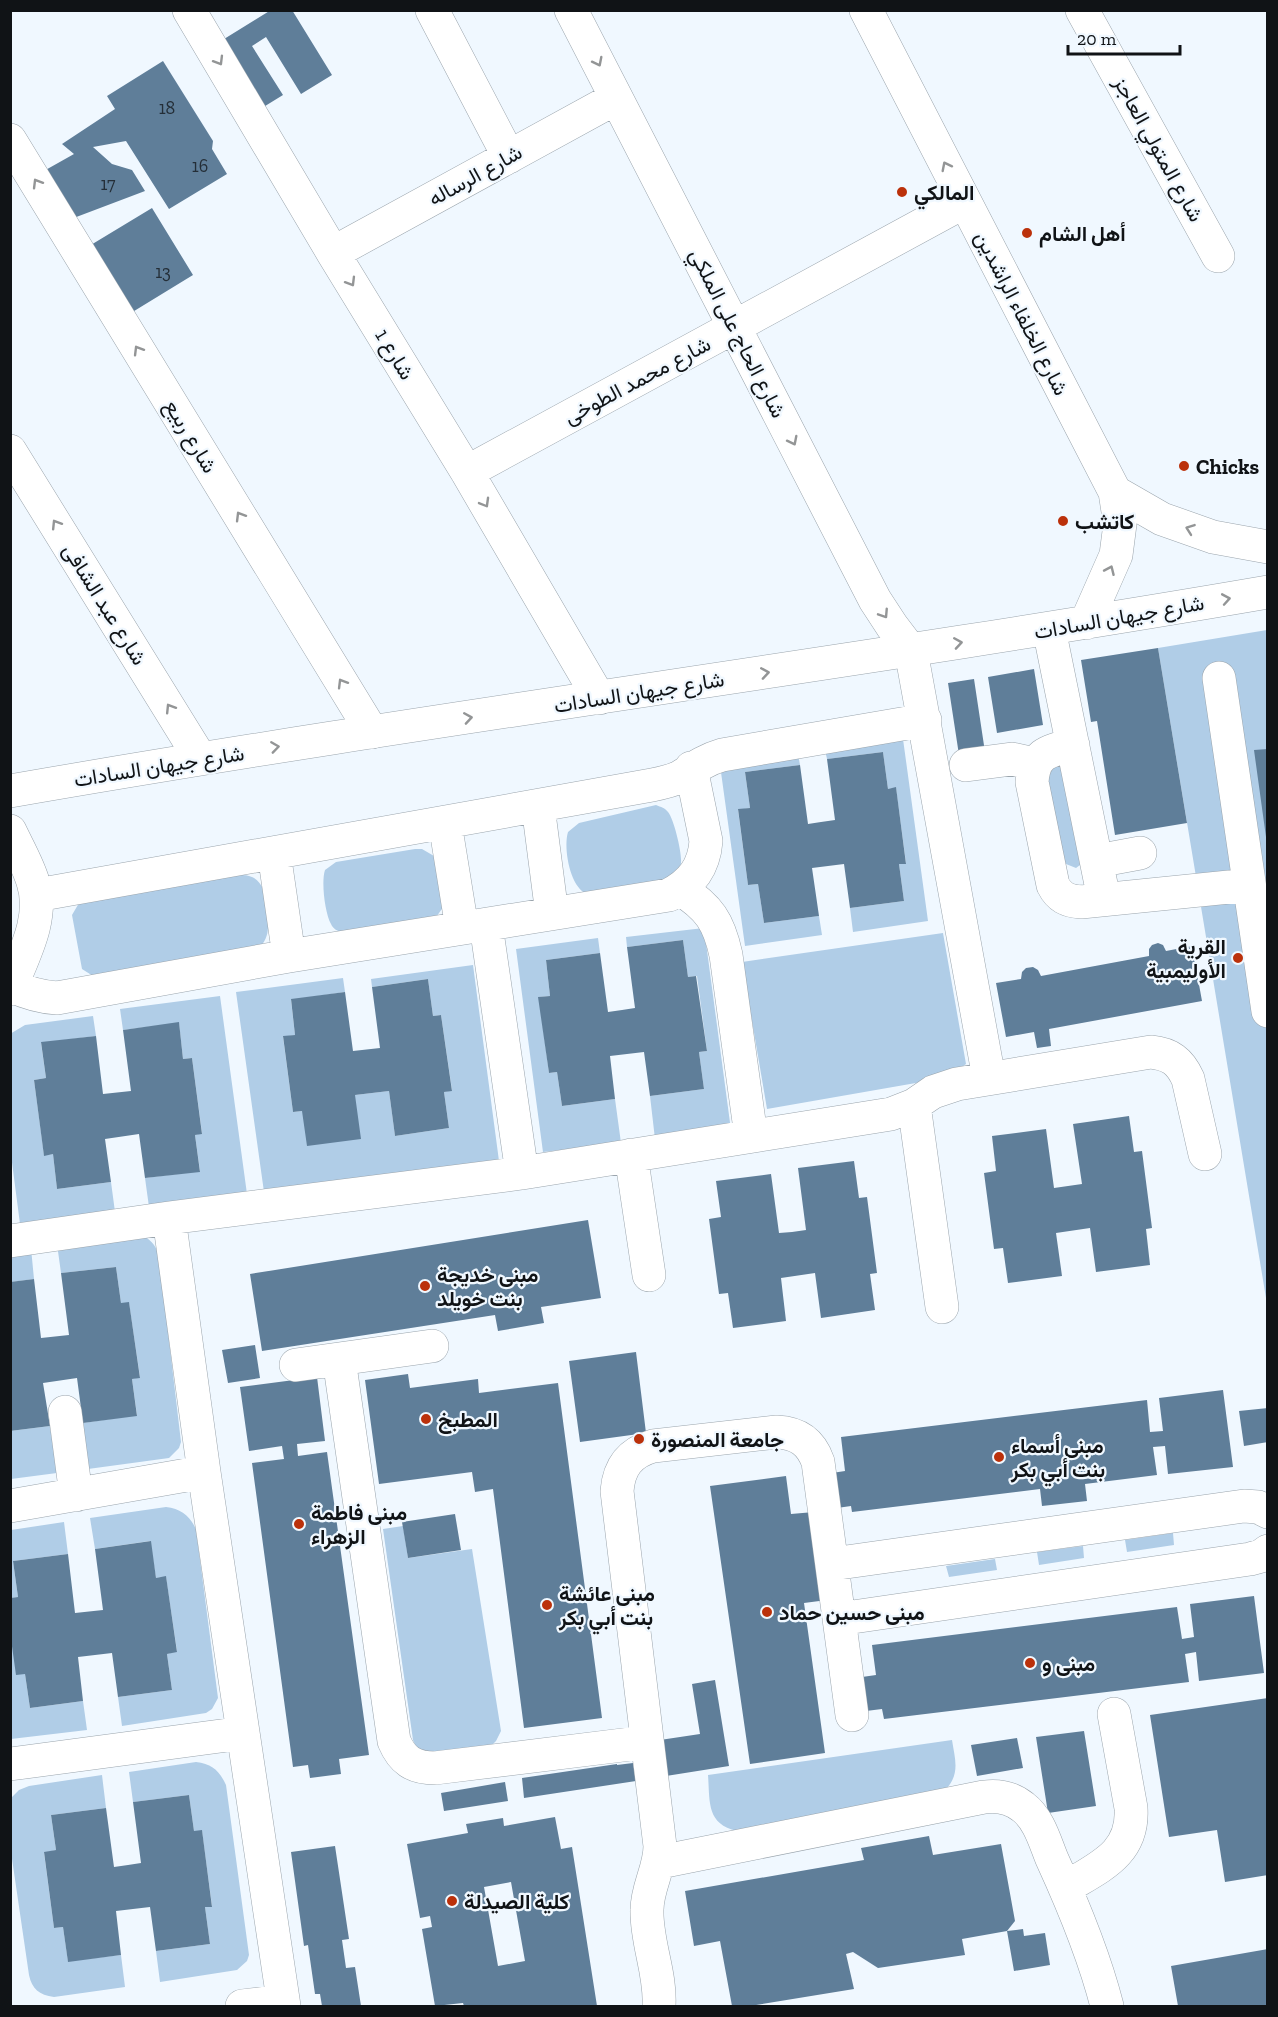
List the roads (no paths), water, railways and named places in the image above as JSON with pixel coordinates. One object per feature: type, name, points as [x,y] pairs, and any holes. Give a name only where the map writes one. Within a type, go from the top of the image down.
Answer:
[{"type":"street","points":[[432,10],[509,157]]},
{"type":"street","name":"شارع الحاج على الملكي","points":[[571,10],[875,600],[912,651]]},
{"type":"street","name":"شارع الخلفاء الراشدين","points":[[866,10],[1115,492],[1120,524],[1116,555],[1086,623]]},
{"type":"street","name":"شارع المتولي العاجز","points":[[1082,10],[1218,256]]},
{"type":"street","name":"شارع 1","points":[[199,14],[333,253],[467,472],[599,698]]},
{"type":"street","name":"شارع الرساله","points":[[333,253],[616,98]]},
{"type":"street","name":"شارع ربيع","points":[[10,140],[372,732]]},
{"type":"street","name":"شارع محمد الطوخى","points":[[467,472],[964,202]]},
{"type":"street","name":"شارع عبد الشافى","points":[[10,451],[200,758]]},
{"type":"street","points":[[1115,492],[1162,519],[1213,537],[1268,547]]},
{"type":"street","name":"شارع جيهان السادات","points":[[10,791],[200,758],[912,651],[1268,592]]},
{"type":"street","points":[[1049,629],[1104,899]]},
{"type":"street","points":[[912,651],[989,1078]]},
{"type":"street","points":[[1219,678],[1268,1011]]},
{"type":"street","points":[[37,895],[667,782],[680,777],[711,758],[722,755],[925,720]]},
{"type":"street","points":[[1073,745],[1046,752],[1035,764],[1032,782],[1053,885],[1064,898],[1072,902],[1249,885]]},
{"type":"street","points":[[966,765],[1012,759],[1035,764]]},
{"type":"street","points":[[10,831],[37,895],[35,925],[11,988],[34,995],[57,998],[289,956],[669,895],[680,889],[697,873],[705,852],[706,841],[692,768]]},
{"type":"street","points":[[538,806],[552,914]]},
{"type":"street","points":[[445,823],[474,927],[522,1173]]},
{"type":"street","points":[[274,853],[289,956]]},
{"type":"street","points":[[1097,861],[1140,853]]},
{"type":"street","points":[[680,889],[698,900],[712,916],[722,934],[751,1136]]},
{"type":"street","points":[[10,1241],[169,1218],[522,1173],[891,1114],[914,1105],[939,1090],[957,1084],[1151,1052],[1174,1059],[1179,1063],[1188,1079],[1205,1154]]},
{"type":"street","points":[[914,1105],[942,1307]]},
{"type":"street","points":[[631,1155],[649,1275]]},
{"type":"street","points":[[169,1218],[204,1472],[284,2004],[243,2007]]},
{"type":"street","points":[[296,1365],[432,1346]]},
{"type":"street","points":[[339,1359],[394,1740],[404,1759],[413,1765],[435,1768],[647,1742]]},
{"type":"street","points":[[65,1412],[76,1495]]},
{"type":"street","points":[[659,2007],[658,1979],[647,1921],[647,1909],[648,1898],[660,1862],[660,1846],[617,1491],[622,1467],[630,1457],[640,1450],[653,1446],[777,1432],[789,1433],[808,1443],[818,1462],[852,1715]]},
{"type":"street","points":[[10,1506],[204,1472]]},
{"type":"street","points":[[832,1563],[1244,1506],[1258,1507],[1268,1512]]},
{"type":"street","points":[[839,1619],[1250,1558],[1261,1556],[1268,1551]]},
{"type":"street","points":[[1065,1888],[1117,1854],[1125,1844],[1129,1832],[1132,1820],[1131,1808],[1114,1714]]},
{"type":"street","points":[[10,1764],[243,1733]]},
{"type":"street","points":[[660,1862],[995,1796],[1015,1802],[1032,1816],[1065,1888],[1090,1949],[1105,2006]]},
{"type":"place","name":"المالكي","points":[[902,192]]},
{"type":"place","name":"أهل الشام","points":[[1027,233]]},
{"type":"place","name":"Chicks","points":[[1184,466]]},
{"type":"place","name":"كاتشب","points":[[1063,521]]},
{"type":"place","name":"القرية الأوليمبية","points":[[1238,958]]},
{"type":"place","name":"مبنى خديجة بنت خويلد","points":[[425,1286]]},
{"type":"place","name":"المطبخ","points":[[426,1419]]},
{"type":"place","name":"جامعة المنصورة","points":[[639,1439]]},
{"type":"place","name":"مبنى أسماء بنت أبي بكر","points":[[999,1457]]},
{"type":"place","name":"مبنى فاطمة الزهراء","points":[[299,1524]]},
{"type":"place","name":"مبنى عائشة بنت أبي بكر","points":[[547,1605]]},
{"type":"place","name":"مبنى حسين حماد","points":[[767,1612]]},
{"type":"place","name":"مبنى و","points":[[1030,1663]]},
{"type":"place","name":"كلية الصيدلة","points":[[452,1901]]}]
